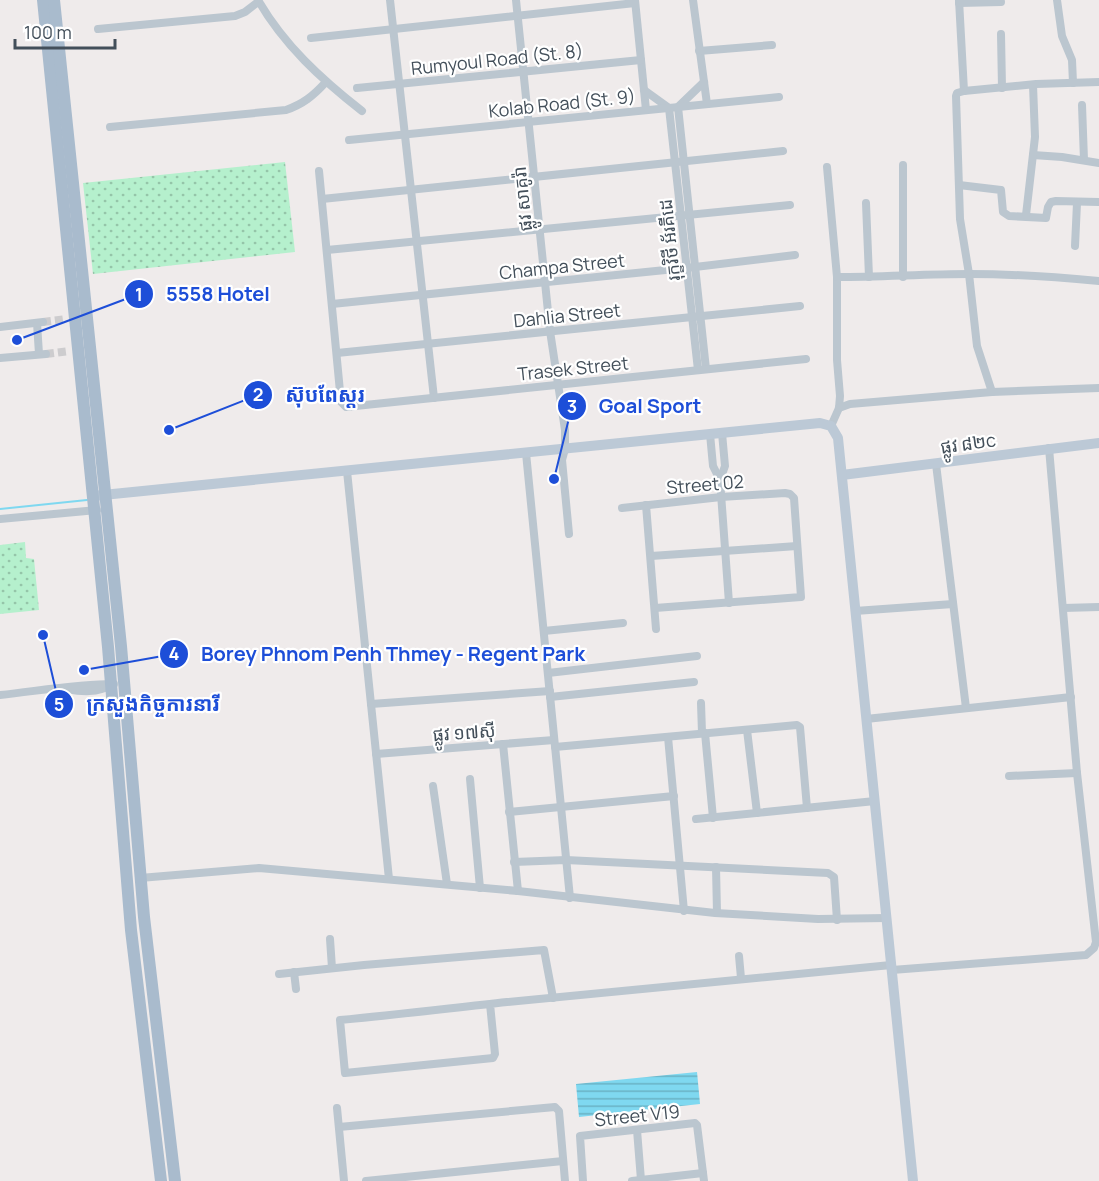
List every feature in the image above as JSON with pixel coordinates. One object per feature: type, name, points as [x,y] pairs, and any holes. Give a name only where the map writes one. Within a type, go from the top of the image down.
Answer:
[{"type":"main road","points":[[43,0],[76,318],[125,683],[140,878],[175,1181]]},
{"type":"main road","points":[[54,0],[76,318],[73,351],[99,495]]},
{"type":"main road","points":[[101,510],[131,930],[161,1181]]},
{"type":"street","points":[[390,0],[434,398]]},
{"type":"street","name":"ផ្លូវ សាគូរ៉ា","points":[[516,0],[550,331],[557,385],[559,396],[562,398],[565,430],[562,460],[568,534]]},
{"type":"street","points":[[693,0],[707,104]]},
{"type":"street","points":[[1057,0],[1062,36],[1072,60],[1073,82]]},
{"type":"street","points":[[98,29],[235,16],[245,12],[258,1],[287,42],[325,83],[362,111]]},
{"type":"street","points":[[311,38],[635,2],[646,110]]},
{"type":"street","points":[[964,92],[959,2],[1001,2]]},
{"type":"street","points":[[1001,34],[1002,88]]},
{"type":"street","points":[[699,51],[772,45]]},
{"type":"street","name":"Rumyoul Road (St. 8)","points":[[357,88],[641,60]]},
{"type":"street","points":[[678,107],[704,82]]},
{"type":"street","points":[[992,392],[977,346],[960,219],[957,93],[1033,85],[1099,82]]},
{"type":"street","points":[[110,127],[286,110],[301,105],[325,83]]},
{"type":"street","points":[[1026,215],[1035,118],[1033,85]]},
{"type":"street","points":[[644,90],[669,108]]},
{"type":"street","name":"Kolab Road (St. 9)","points":[[349,140],[779,97]]},
{"type":"street","points":[[1082,105],[1084,160]]},
{"type":"street","name":"រុក្ខវិថី អ័រគីដេ","points":[[678,107],[684,162],[685,215]]},
{"type":"street","name":"រុក្ខវិថី អ័រគីដេ","points":[[669,108],[675,163],[685,215],[702,369]]},
{"type":"street","points":[[322,199],[783,151]]},
{"type":"street","points":[[1033,155],[1099,163]]},
{"type":"street","points":[[903,165],[903,277]]},
{"type":"street","points":[[827,167],[837,277],[839,408],[831,426]]},
{"type":"street","points":[[320,171],[337,353]]},
{"type":"street","points":[[959,185],[1002,190],[1004,215],[1046,218],[1051,202],[1099,202]]},
{"type":"street","points":[[866,203],[869,277]]},
{"type":"street","points":[[1075,246],[1077,203]]},
{"type":"street","points":[[327,250],[790,205]]},
{"type":"street","name":"Champa Street","points":[[332,304],[691,268],[795,255]]},
{"type":"street","points":[[837,277],[969,274],[1025,275],[1099,281]]},
{"type":"street","name":"Dahlia Street","points":[[337,353],[800,306]]},
{"type":"street","points":[[0,327],[40,323],[43,354],[0,358]]},
{"type":"street","name":"Trasek Street","points":[[337,353],[341,402],[346,407],[806,359]]},
{"type":"street","points":[[839,408],[850,404],[992,392],[1099,388]]},
{"type":"street","name":"ផ្លូវ សាគូរ៉ា","points":[[559,396],[557,399],[560,431],[565,444]]},
{"type":"street","points":[[99,495],[526,453],[565,444],[716,434],[820,423],[831,426],[838,438],[913,1181]]},
{"type":"street","points":[[716,434],[725,466],[720,480],[729,603]]},
{"type":"street","name":"ផ្លូវ ៨២c","points":[[842,476],[1099,443]]},
{"type":"street","points":[[490,1004],[495,1054],[493,1058],[347,1075],[345,1073],[340,1020],[490,1004],[554,998],[741,978],[1086,955],[1090,952],[1096,942],[1077,773],[1049,448]]},
{"type":"street","points":[[526,453],[570,898]]},
{"type":"street","points":[[936,464],[966,708]]},
{"type":"street","points":[[347,471],[389,879]]},
{"type":"street","name":"Street 02","points":[[622,508],[721,497],[790,494],[794,498],[797,546]]},
{"type":"street","points":[[646,505],[656,629]]},
{"type":"street","points":[[0,519],[101,510]]},
{"type":"street","points":[[651,556],[797,546],[801,597],[655,608]]},
{"type":"street","points":[[855,611],[953,604]]},
{"type":"street","points":[[1063,608],[1099,607]]},
{"type":"street","points":[[544,631],[623,623]]},
{"type":"street","points":[[548,673],[697,656]]},
{"type":"street","points":[[371,704],[550,694],[694,682]]},
{"type":"street","points":[[0,695],[65,689],[80,685],[125,683]]},
{"type":"street","points":[[866,719],[1071,697]]},
{"type":"street","points":[[701,703],[712,818]]},
{"type":"street","name":"ផ្លូវ ១៧ស៊ី","points":[[375,753],[503,744],[555,744],[796,726],[800,728],[807,808]]},
{"type":"street","points":[[747,730],[757,813]]},
{"type":"street","points":[[668,736],[684,911]]},
{"type":"street","points":[[503,744],[518,891]]},
{"type":"street","points":[[1009,776],[1077,773]]},
{"type":"street","points":[[470,779],[480,888]]},
{"type":"street","points":[[433,786],[447,884]]},
{"type":"street","points":[[509,812],[674,796]]},
{"type":"street","points":[[696,819],[875,801]]},
{"type":"street","points":[[514,862],[566,860],[832,874],[837,920]]},
{"type":"street","points":[[716,867],[717,913]]},
{"type":"street","points":[[140,878],[259,868],[518,891],[684,911],[837,920],[886,918]]},
{"type":"street","points":[[330,939],[332,968]]},
{"type":"street","points":[[279,974],[544,950],[554,998]]},
{"type":"street","points":[[739,956],[741,978]]},
{"type":"street","points":[[294,972],[296,989]]},
{"type":"street","points":[[339,1127],[555,1107],[559,1111],[565,1181]]},
{"type":"street","points":[[337,1108],[344,1181]]},
{"type":"street","name":"Street V19","points":[[583,1181],[580,1136],[697,1124],[704,1177]]},
{"type":"street","points":[[637,1130],[641,1180]]},
{"type":"street","points":[[366,1181],[563,1161]]},
{"type":"street","points":[[632,1181],[704,1177]]},
{"type":"green space","points":[[285,162],[295,252],[93,274],[83,183]]},
{"type":"green space","points":[[25,542],[26,558],[34,559],[39,610],[0,614],[0,545]]},
{"type":"water","points":[[697,1072],[700,1104],[579,1117],[576,1084]]},
{"type":"waterway","points":[[0,509],[87,500]]},
{"type":"tunnel","points":[[43,322],[66,319]]},
{"type":"tunnel","points":[[46,354],[69,351]]},
{"type":"place","name":"5558 Hotel","points":[[17,340]]},
{"type":"place","name":"ស៊ុបពែស្តរ","points":[[169,430]]},
{"type":"place","name":"Goal Sport","points":[[554,479]]},
{"type":"place","name":"ក្រសួងកិច្ចការនារី","points":[[43,635]]},
{"type":"place","name":"Borey Phnom Penh Thmey - Regent Park","points":[[84,670]]}]
